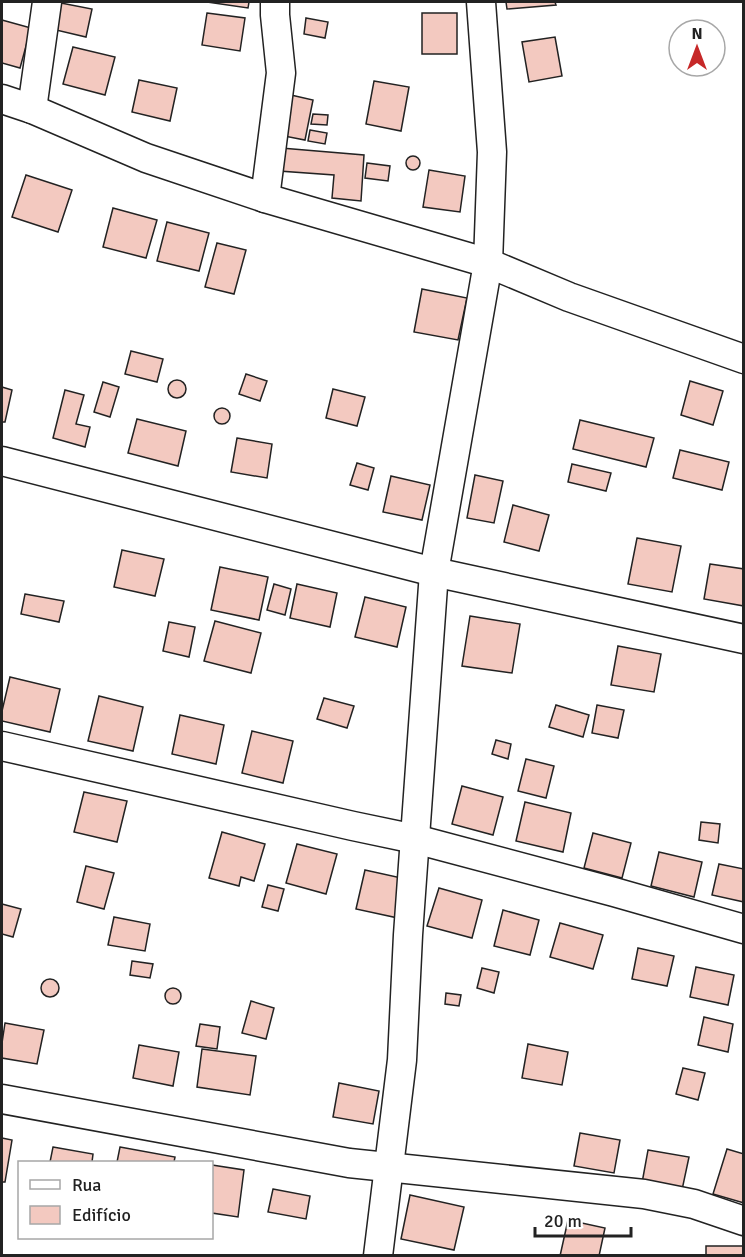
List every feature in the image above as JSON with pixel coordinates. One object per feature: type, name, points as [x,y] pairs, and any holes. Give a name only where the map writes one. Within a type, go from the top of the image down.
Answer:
[{"type":"street","points":[[32,109],[47,2]]},
{"type":"street","points":[[265,198],[281,74],[274,15],[275,2]]},
{"type":"street","points":[[378,1256],[402,1060],[408,935],[434,572],[488,263],[492,152],[481,2]]},
{"type":"street","points":[[2,99],[32,109],[146,158],[265,198],[488,263],[569,297],[744,358]]},
{"type":"street","points":[[2,460],[434,572],[744,639]]},
{"type":"street","points":[[2,746],[415,839],[744,929]]},
{"type":"street","points":[[2,1098],[350,1163],[644,1194],[694,1204],[744,1221]]},
{"type":"building","points":[[207,2],[249,2],[248,8]]},
{"type":"building","points":[[506,2],[555,2],[556,5],[507,9]]},
{"type":"building","points":[[61,3],[92,9],[86,37],[56,30]]},
{"type":"building","points":[[207,13],[245,18],[240,51],[202,45]]},
{"type":"building","points":[[422,13],[457,13],[457,54],[422,54]]},
{"type":"building","points":[[306,18],[328,22],[325,38],[304,34]]},
{"type":"building","points":[[2,20],[31,28],[20,68],[2,63]]},
{"type":"building","points":[[555,37],[562,76],[529,82],[522,42]]},
{"type":"building","points":[[73,47],[115,57],[105,95],[63,84]]},
{"type":"building","points":[[139,80],[177,88],[170,121],[132,112]]},
{"type":"building","points":[[374,81],[409,87],[401,131],[366,124]]},
{"type":"building","points":[[291,95],[313,100],[305,140],[284,136]]},
{"type":"building","points":[[313,114],[328,115],[327,125],[311,124]]},
{"type":"building","points":[[310,130],[327,133],[325,144],[308,141]]},
{"type":"building","points":[[281,148],[364,155],[361,201],[332,198],[334,175],[279,171]]},
{"type":"building","points":[[413,156],[418,158],[420,163],[418,168],[413,170],[408,168],[406,163],[408,158]]},
{"type":"building","points":[[367,163],[390,166],[388,181],[365,178]]},
{"type":"building","points":[[429,170],[465,176],[460,212],[423,207]]},
{"type":"building","points":[[26,175],[72,190],[58,232],[12,217]]},
{"type":"building","points":[[113,208],[157,220],[146,258],[103,247]]},
{"type":"building","points":[[167,222],[209,233],[199,271],[157,261]]},
{"type":"building","points":[[217,243],[246,250],[234,294],[205,287]]},
{"type":"building","points":[[422,289],[467,298],[458,340],[414,332]]},
{"type":"building","points":[[131,351],[163,359],[157,382],[125,374]]},
{"type":"building","points":[[246,374],[267,381],[260,401],[239,394]]},
{"type":"building","points":[[177,380],[183,383],[186,389],[183,395],[177,398],[171,395],[168,389],[171,383]]},
{"type":"building","points":[[690,381],[723,391],[713,425],[681,415]]},
{"type":"building","points":[[103,382],[119,387],[110,417],[94,412]]},
{"type":"building","points":[[2,387],[12,390],[5,422],[2,422]]},
{"type":"building","points":[[333,389],[365,397],[357,426],[326,418]]},
{"type":"building","points":[[65,390],[84,395],[76,424],[90,427],[85,447],[53,438]]},
{"type":"building","points":[[219,408],[225,408],[230,416],[228,422],[219,424],[214,419],[214,413]]},
{"type":"building","points":[[137,419],[186,431],[178,466],[128,453]]},
{"type":"building","points":[[580,420],[654,438],[646,467],[573,449]]},
{"type":"building","points":[[237,438],[272,444],[267,478],[231,472]]},
{"type":"building","points":[[680,450],[729,462],[722,490],[673,478]]},
{"type":"building","points":[[357,463],[374,468],[368,490],[350,485]]},
{"type":"building","points":[[572,464],[611,473],[606,491],[568,482]]},
{"type":"building","points":[[475,475],[503,481],[494,523],[467,518]]},
{"type":"building","points":[[391,476],[430,485],[422,520],[383,512]]},
{"type":"building","points":[[513,505],[549,515],[539,551],[504,542]]},
{"type":"building","points":[[637,538],[681,546],[672,592],[628,584]]},
{"type":"building","points":[[122,550],[164,559],[155,596],[114,587]]},
{"type":"building","points":[[710,564],[744,569],[744,606],[704,599]]},
{"type":"building","points":[[220,567],[268,577],[259,620],[211,610]]},
{"type":"building","points":[[274,584],[291,589],[285,615],[267,610]]},
{"type":"building","points":[[297,584],[337,593],[330,627],[290,618]]},
{"type":"building","points":[[25,594],[64,601],[59,622],[21,614]]},
{"type":"building","points":[[365,597],[406,607],[397,647],[355,637]]},
{"type":"building","points":[[470,616],[520,624],[512,673],[462,666]]},
{"type":"building","points":[[215,621],[261,633],[251,673],[204,661]]},
{"type":"building","points":[[169,622],[195,627],[189,657],[163,651]]},
{"type":"building","points":[[618,646],[661,654],[654,692],[611,685]]},
{"type":"building","points":[[10,677],[60,689],[50,732],[2,721]]},
{"type":"building","points":[[99,696],[143,707],[133,751],[88,741]]},
{"type":"building","points":[[324,698],[354,706],[347,728],[317,719]]},
{"type":"building","points":[[556,705],[589,715],[583,737],[549,727]]},
{"type":"building","points":[[597,705],[624,710],[618,738],[592,733]]},
{"type":"building","points":[[180,715],[224,725],[216,764],[172,754]]},
{"type":"building","points":[[252,731],[293,741],[283,783],[242,773]]},
{"type":"building","points":[[496,740],[511,744],[508,759],[492,754]]},
{"type":"building","points":[[526,759],[554,766],[546,798],[518,791]]},
{"type":"building","points":[[462,786],[503,797],[493,835],[452,824]]},
{"type":"building","points":[[84,792],[127,801],[117,842],[74,832]]},
{"type":"building","points":[[525,802],[571,813],[563,852],[516,841]]},
{"type":"building","points":[[701,822],[720,824],[718,843],[699,840]]},
{"type":"building","points":[[222,832],[265,844],[254,881],[241,877],[239,886],[209,878]]},
{"type":"building","points":[[593,833],[631,843],[622,878],[584,868]]},
{"type":"building","points":[[297,844],[337,854],[326,894],[286,883]]},
{"type":"building","points":[[659,852],[702,862],[694,897],[651,886]]},
{"type":"building","points":[[719,864],[744,869],[744,902],[712,895]]},
{"type":"building","points":[[86,866],[114,873],[104,909],[77,902]]},
{"type":"building","points":[[365,870],[406,879],[398,918],[356,909]]},
{"type":"building","points":[[268,885],[284,889],[278,911],[262,907]]},
{"type":"building","points":[[439,888],[482,900],[472,938],[427,926]]},
{"type":"building","points":[[2,904],[21,909],[13,937],[2,934]]},
{"type":"building","points":[[503,910],[539,920],[530,955],[494,946]]},
{"type":"building","points":[[114,917],[150,924],[145,951],[108,945]]},
{"type":"building","points":[[560,923],[603,935],[593,969],[550,957]]},
{"type":"building","points":[[638,948],[674,956],[667,986],[632,979]]},
{"type":"building","points":[[132,961],[153,964],[150,978],[130,975]]},
{"type":"building","points":[[696,967],[734,975],[728,1005],[690,997]]},
{"type":"building","points":[[482,968],[499,972],[494,993],[477,988]]},
{"type":"building","points":[[50,979],[56,982],[59,988],[56,994],[50,997],[44,994],[41,988],[44,982]]},
{"type":"building","points":[[173,988],[181,996],[173,1004],[165,996]]},
{"type":"building","points":[[446,993],[461,995],[459,1006],[445,1004]]},
{"type":"building","points":[[251,1001],[274,1008],[266,1039],[242,1033]]},
{"type":"building","points":[[704,1017],[733,1024],[728,1052],[698,1045]]},
{"type":"building","points":[[5,1023],[44,1030],[37,1064],[2,1058]]},
{"type":"building","points":[[200,1024],[220,1027],[217,1049],[196,1046]]},
{"type":"building","points":[[528,1044],[568,1052],[562,1085],[522,1078]]},
{"type":"building","points":[[139,1045],[179,1052],[173,1086],[133,1078]]},
{"type":"building","points":[[202,1049],[256,1056],[250,1095],[197,1087]]},
{"type":"building","points":[[683,1068],[705,1073],[698,1100],[676,1094]]},
{"type":"building","points":[[339,1083],[379,1091],[373,1124],[333,1117]]},
{"type":"building","points":[[580,1133],[620,1140],[614,1173],[574,1166]]},
{"type":"building","points":[[2,1138],[12,1140],[5,1182],[2,1182]]},
{"type":"building","points":[[53,1147],[93,1154],[92,1161],[50,1161]]},
{"type":"building","points":[[120,1147],[175,1157],[174,1161],[117,1161]]},
{"type":"building","points":[[727,1149],[744,1154],[744,1203],[713,1194]]},
{"type":"building","points":[[648,1150],[689,1157],[682,1190],[642,1183]]},
{"type":"building","points":[[213,1165],[244,1170],[238,1217],[213,1213]]},
{"type":"building","points":[[273,1189],[310,1196],[306,1219],[268,1212]]},
{"type":"building","points":[[410,1195],[464,1207],[454,1250],[401,1239]]},
{"type":"building","points":[[568,1220],[605,1228],[599,1256],[560,1256]]},
{"type":"building","points":[[706,1246],[744,1246],[744,1256],[706,1256]]}]
